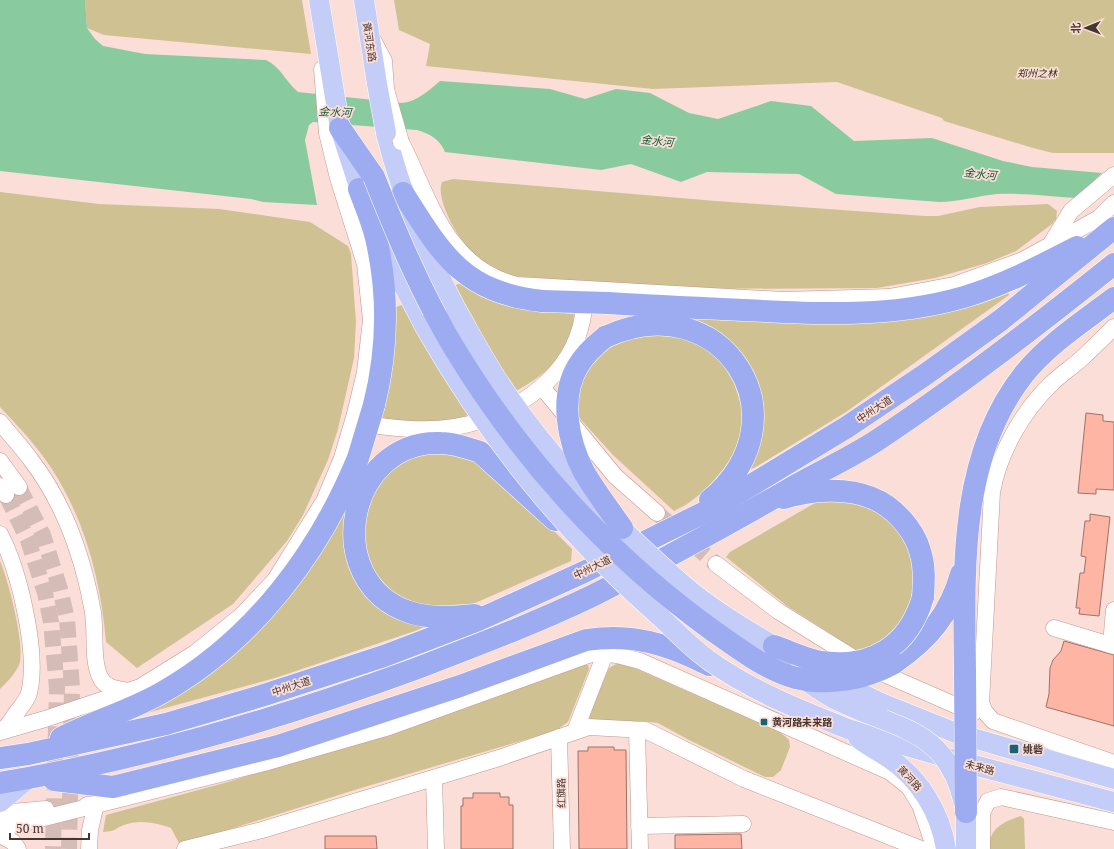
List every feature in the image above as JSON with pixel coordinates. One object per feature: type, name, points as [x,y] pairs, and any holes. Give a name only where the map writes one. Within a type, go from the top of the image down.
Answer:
[{"type":"highway","points":[[334,131],[367,183],[453,346],[491,404],[542,470],[597,532],[634,568],[675,603],[742,651],[772,668],[796,678],[815,681],[845,680],[864,677],[894,663],[919,645],[935,628],[946,610],[960,577],[967,548]]},
{"type":"highway","points":[[28,754],[165,691],[222,650],[242,633],[269,605],[313,547],[339,502],[358,458],[374,404],[384,353],[386,304],[367,183]]},
{"type":"highway","points":[[403,193],[432,239],[456,267],[491,290],[524,299],[542,301],[820,313],[881,313],[964,297],[1017,278],[1108,220]]},
{"type":"highway","name":"中州大道","points":[[0,758],[28,754],[166,724],[261,696],[384,656],[494,613],[584,572],[715,507],[847,427],[926,374],[1001,320],[1108,220]]},
{"type":"highway","points":[[0,783],[77,770],[179,745],[366,686],[485,643],[591,596],[720,529],[812,475],[875,442],[1044,320],[1114,264]]},
{"type":"highway","points":[[966,812],[965,593],[967,548],[972,498],[979,464],[992,428],[1008,398],[1024,374],[1040,356],[1114,298]]},
{"type":"highway","points":[[622,528],[584,472],[574,448],[569,428],[567,400],[571,380],[582,360],[591,349],[605,337],[623,328],[646,323],[684,328],[704,336],[721,347],[736,362],[745,378],[753,423],[750,445],[733,476],[722,490],[685,522]]},
{"type":"highway","points":[[494,613],[436,617],[410,612],[388,602],[371,585],[362,570],[353,542],[354,523],[358,504],[365,485],[383,463],[397,454],[415,446],[432,443],[454,444],[480,452],[598,558]]},
{"type":"highway","points":[[762,504],[804,492],[847,492],[872,497],[898,516],[911,532],[920,550],[924,574],[923,597],[918,615],[904,635],[892,646],[875,656],[856,662],[819,662],[774,646]]},
{"type":"highway","points":[[29,778],[113,787],[133,783],[278,746],[460,686],[567,646],[586,640],[607,637],[646,640],[680,650],[764,693]]},
{"type":"main road","name":"黄河东路","points":[[364,0],[369,32],[394,137],[403,193],[427,252],[456,310],[487,364],[523,418],[576,481],[622,528],[681,584]]},
{"type":"main road","points":[[320,3],[327,81],[334,131]]},
{"type":"main road","name":"未来路","points":[[367,183],[374,226],[424,325],[454,377],[502,444],[569,528],[622,583],[709,661],[764,693],[796,709],[848,728],[956,760],[1114,802]]},
{"type":"main road","points":[[681,584],[774,646],[855,692],[956,733],[1114,779]]},
{"type":"main road","points":[[681,584],[702,612],[823,692],[839,702],[903,727],[934,746],[950,766],[956,779],[966,812],[966,849]]},
{"type":"main road","name":"黄河路","points":[[848,728],[870,748],[905,770],[921,788],[936,811],[944,835],[946,849]]},
{"type":"main road","points":[[0,736],[28,754]]},
{"type":"main road","points":[[0,802],[29,778]]},
{"type":"street","points":[[0,736],[140,686],[195,653],[242,615],[275,580],[324,501],[342,458],[366,372],[371,320],[365,264],[338,178],[334,131]]},
{"type":"street","points":[[394,137],[420,179],[428,202],[443,231],[464,255],[482,270],[517,285],[783,300],[889,297],[934,290],[978,278],[1023,260],[1051,244],[1108,220],[1114,203]]},
{"type":"street","points":[[1051,244],[1071,212],[1114,175]]},
{"type":"street","points":[[353,422],[407,430],[454,427],[480,420],[511,407],[542,387],[559,369],[577,339],[584,315],[584,289]]},
{"type":"street","points":[[993,721],[985,712],[981,703],[992,492],[996,474],[1025,414],[1050,384],[1081,358],[1114,327]]},
{"type":"street","points":[[542,387],[615,476],[657,513]]},
{"type":"street","points":[[0,422],[31,459],[46,482],[70,527],[79,550],[93,610],[97,667],[100,678],[106,685],[116,689],[128,691]]},
{"type":"street","points":[[0,461],[9,489]]},
{"type":"street","points":[[0,534],[12,562],[22,593],[28,629],[31,676],[29,694],[0,736]]},
{"type":"street","points":[[716,564],[778,611],[868,667],[993,721],[1114,763]]},
{"type":"street","points":[[1054,628],[1113,646],[1114,610]]},
{"type":"street","points":[[0,829],[264,763],[389,727],[594,653],[617,655],[640,661],[890,772],[909,787],[920,805],[935,849]]},
{"type":"street","points":[[575,731],[605,654]]},
{"type":"street","points":[[185,849],[262,830],[499,758],[589,727],[645,730],[744,778],[921,849]]},
{"type":"street","points":[[637,730],[640,849]]},
{"type":"street","name":"红旗路","points":[[559,737],[562,849]]},
{"type":"street","points":[[434,778],[436,849]]},
{"type":"street","points":[[982,849],[982,813],[988,801],[1001,797],[1114,822]]},
{"type":"street","points":[[0,813],[96,804]]},
{"type":"street","points":[[89,849],[90,830],[96,804]]},
{"type":"street","points":[[639,826],[743,824]]},
{"type":"street","points":[[0,835],[13,842],[18,849]]},
{"type":"green space","points":[[85,0],[302,0],[311,54],[104,35],[87,28]]},
{"type":"green space","name":"郑州之林","points":[[394,0],[1114,0],[1114,153],[1053,153],[1033,148],[944,121],[942,118],[837,82],[653,89],[426,66],[430,44],[399,30]]},
{"type":"green space","points":[[453,179],[716,201],[925,216],[938,216],[980,207],[1048,204],[1057,211],[1056,219],[1052,224],[1016,251],[987,263],[935,278],[877,288],[693,289],[509,276],[488,265],[474,255],[465,245],[454,228],[445,208],[441,189],[442,182]]},
{"type":"green space","points":[[0,192],[99,204],[219,209],[310,222],[348,246],[351,254],[356,322],[354,358],[338,429],[328,460],[303,515],[287,541],[233,604],[137,668],[106,642],[99,589],[93,563],[76,513],[64,490],[51,467],[35,446],[0,407]]},
{"type":"green space","points":[[461,283],[470,290],[544,311],[574,314],[572,331],[566,346],[547,370],[535,380],[507,396],[465,416],[446,421],[427,422],[379,419],[396,307]]},
{"type":"green space","points":[[1008,292],[1009,295],[846,412],[754,468],[749,469],[761,436],[719,335],[687,317]]},
{"type":"green space","points":[[667,332],[706,347],[729,369],[744,412],[739,450],[707,489],[687,504],[674,511],[613,455],[574,412],[584,371],[614,343]]},
{"type":"green space","points":[[426,452],[467,454],[489,466],[572,549],[571,561],[459,610],[435,612],[391,596],[370,572],[361,534],[371,491],[394,467]]},
{"type":"green space","points":[[350,495],[347,551],[429,625],[275,678],[143,714]]},
{"type":"green space","points":[[847,499],[888,515],[914,553],[913,603],[893,635],[861,653],[787,606],[726,557],[730,552],[815,503]]},
{"type":"green space","points":[[0,561],[15,613],[21,656],[19,665],[15,672],[0,689]]},
{"type":"green space","points":[[618,663],[623,663],[780,732],[789,740],[790,747],[781,770],[773,777],[765,777],[689,740],[658,723],[641,721],[601,721],[590,719],[588,714],[609,668]]},
{"type":"green space","points":[[580,664],[588,665],[589,669],[568,722],[555,731],[361,788],[180,845],[171,828],[154,823],[130,823],[108,832],[103,832],[106,815],[228,782],[428,718]]},
{"type":"green space","points":[[1021,816],[1024,819],[1025,849],[989,849],[991,836],[994,831],[1008,821]]},
{"type":"water","name":"金水河","points":[[0,0],[85,0],[87,28],[95,39],[103,46],[145,54],[266,60],[276,66],[298,92],[402,103],[418,98],[440,81],[550,89],[585,99],[616,89],[650,93],[689,113],[718,119],[771,101],[811,106],[854,141],[932,138],[1003,161],[1032,167],[1102,173],[1076,198],[1027,194],[997,194],[939,202],[836,194],[799,174],[707,172],[681,182],[631,164],[601,170],[445,152],[437,140],[426,133],[417,130],[313,122],[309,125],[305,140],[317,205],[263,202],[251,199],[0,171]]},
{"type":"building","points":[[1086,413],[1103,415],[1103,421],[1114,422],[1114,490],[1096,489],[1096,494],[1078,493]]},
{"type":"building","points":[[1090,514],[1110,517],[1099,616],[1079,614],[1080,608],[1076,608],[1080,573],[1084,573],[1086,557],[1081,556],[1085,521],[1090,521]]},
{"type":"building","points":[[1064,641],[1114,655],[1114,726],[1046,707],[1049,694],[1050,668],[1053,660],[1061,651]]},
{"type":"building","points":[[588,747],[614,747],[614,750],[626,750],[627,849],[579,849],[578,751],[588,751]]},
{"type":"building","points":[[473,793],[500,793],[500,797],[509,797],[509,805],[513,805],[513,849],[461,849],[461,806],[463,806],[463,798],[473,798]]},
{"type":"building","points":[[741,834],[742,849],[675,849],[675,835]]},
{"type":"building","points":[[325,836],[376,836],[377,849],[325,849]]},
{"type":"tunnel","points":[[19,487],[43,535],[60,589],[67,619],[72,688],[69,849]]},
{"type":"tunnel","points":[[6,495],[28,540],[45,593],[51,622],[57,688],[53,849]]},
{"type":"tunnel","points":[[657,513],[716,564]]},
{"type":"place","name":"黄河路未来路","points":[[764,722]]},
{"type":"place","name":"姚砦","points":[[1014,749]]}]
